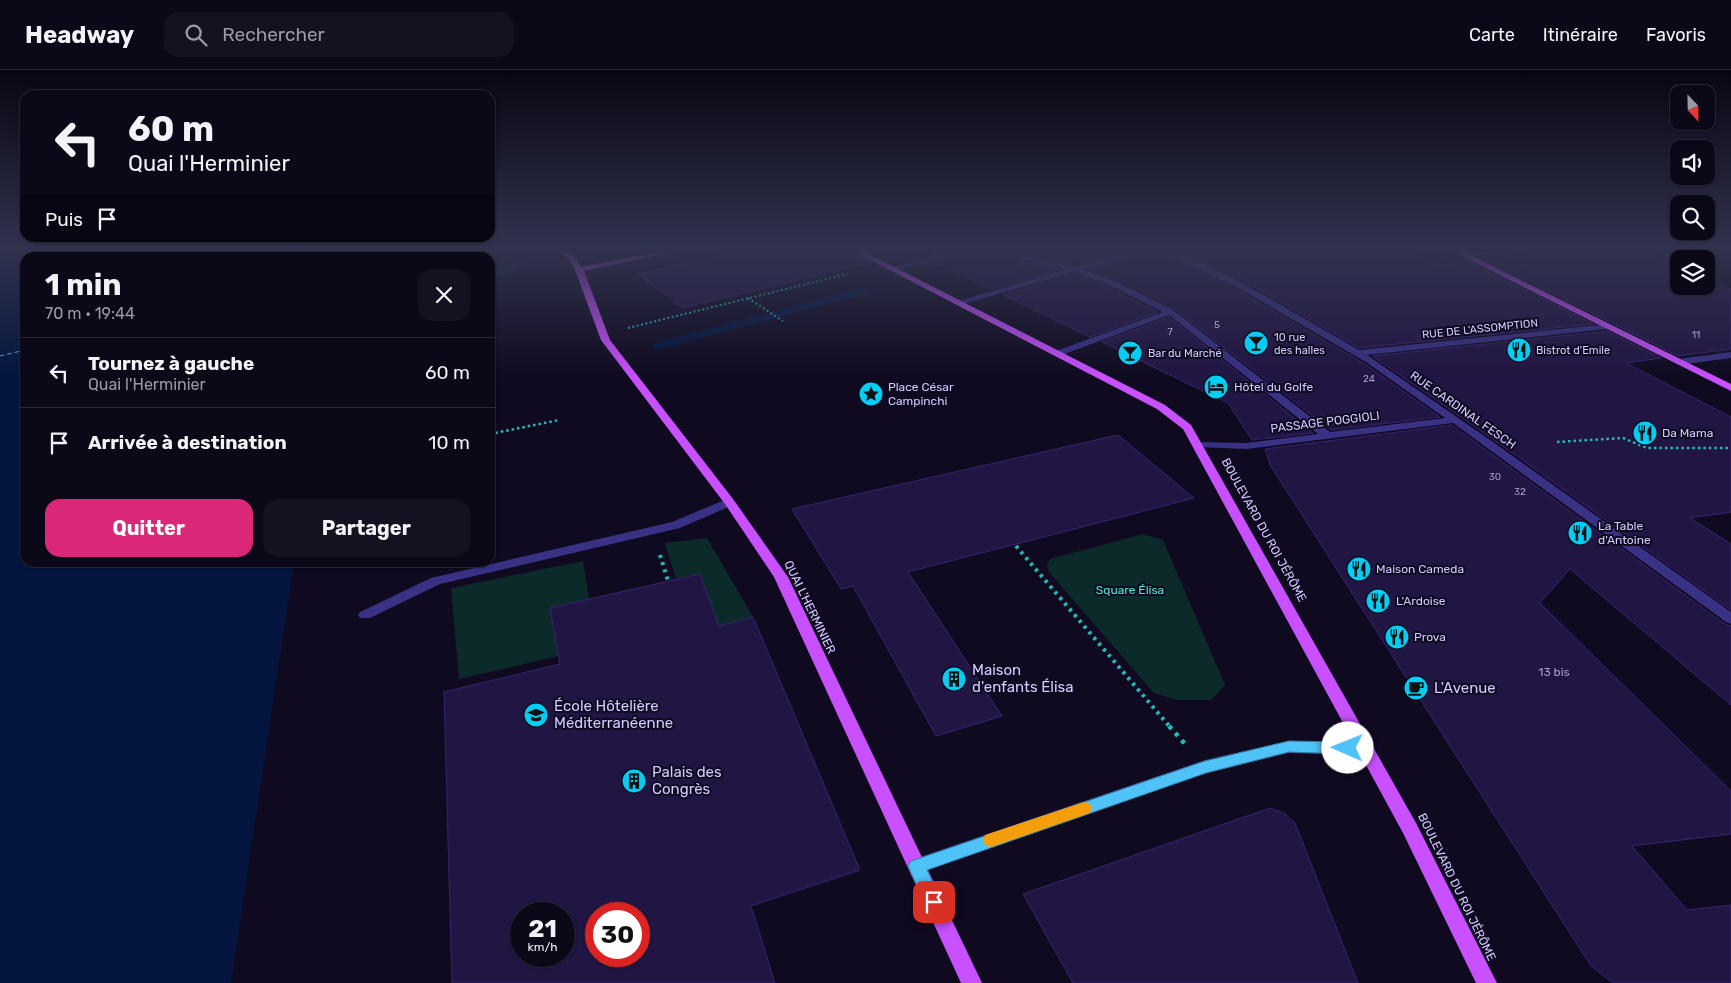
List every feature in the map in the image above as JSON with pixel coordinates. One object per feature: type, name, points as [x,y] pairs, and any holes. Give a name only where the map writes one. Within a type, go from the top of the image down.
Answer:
[{"type":"main road","name":"QUAI L'HERMINIER","points":[[588,293],[606,340],[729,502],[781,577],[972,983]]},
{"type":"main road","name":"BOULEVARD DU ROI JÉRÔME","points":[[941,293],[1161,407],[1187,427],[1367,748],[1410,828],[1487,983]]},
{"type":"main road","points":[[1539,293],[1731,388]]},
{"type":"street","points":[[960,302],[993,293]]},
{"type":"street","points":[[1133,293],[1170,312],[1328,436]]},
{"type":"street","name":"RUE CARDINAL FESCH","points":[[1253,293],[1357,353],[1454,420],[1731,620]]},
{"type":"street","points":[[1059,354],[1170,312]]},
{"type":"street","name":"RUE DE L'ASSOMPTION","points":[[1357,353],[1606,326]]},
{"type":"street","points":[[1678,362],[1731,355]]},
{"type":"street","name":"PASSAGE POGGIOLI","points":[[1198,444],[1247,446],[1454,420]]},
{"type":"street","points":[[495,567],[676,526],[729,502]]},
{"type":"street","points":[[365,615],[436,580],[494,567]]},
{"type":"street","points":[[917,866],[1205,767],[1289,747],[1367,748]]},
{"type":"path","points":[[627,328],[769,293]]},
{"type":"path","points":[[747,298],[782,321]]},
{"type":"path","points":[[495,433],[559,420]]},
{"type":"path","points":[[1557,442],[1623,438],[1647,448],[1729,448]]},
{"type":"path","points":[[1016,546],[1205,767]]},
{"type":"path","points":[[658,548],[668,581]]},
{"type":"green space","name":"Square Élisa","points":[[1143,534],[1163,540],[1225,685],[1211,700],[1177,700],[1154,693],[1049,572],[1047,564],[1050,559]]},
{"type":"green space","points":[[707,538],[753,617],[719,626],[700,574],[676,579],[665,543]]},
{"type":"green space","points":[[583,561],[589,599],[550,608],[559,656],[459,679],[451,588]]},
{"type":"water","points":[[0,293],[20,293],[20,567],[293,567],[231,983],[0,983]]},
{"type":"water","points":[[842,293],[871,293],[657,350],[652,344]]},
{"type":"building","points":[[663,293],[746,293],[683,308]]},
{"type":"building","points":[[1011,293],[1119,293],[1158,312],[1090,337],[1003,295]]},
{"type":"building","points":[[1142,293],[1242,293],[1365,364],[1440,417],[1331,430],[1174,309]]},
{"type":"building","points":[[1264,293],[1530,293],[1593,324],[1359,348]]},
{"type":"building","points":[[1551,293],[1670,293],[1670,295],[1715,295],[1715,293],[1731,293],[1731,349],[1678,356]]},
{"type":"building","points":[[1169,317],[1313,433],[1252,440],[1228,403],[1102,342]]},
{"type":"building","points":[[1607,331],[1661,358],[1626,363],[1731,417],[1731,512],[1690,518],[1731,544],[1731,610],[1497,442],[1372,356]]},
{"type":"building","points":[[1452,425],[1725,624],[1731,626],[1731,705],[1570,569],[1540,603],[1731,791],[1731,834],[1632,846],[1687,910],[1731,905],[1731,983],[1613,983],[1591,966],[1270,465],[1265,449]]},
{"type":"building","points":[[1118,435],[1194,498],[908,572],[1002,716],[936,736],[853,586],[841,589],[792,509]]},
{"type":"building","name":"Palais des Congrès","points":[[700,574],[719,626],[753,617],[860,870],[751,906],[775,983],[452,983],[444,692],[560,664],[550,608]]},
{"type":"building","points":[[1270,808],[1284,813],[1295,823],[1358,983],[1073,983],[1023,894]]},
{"type":"ferry route","points":[[0,356],[20,351]]},
{"type":"slow traffic","points":[[991,840],[1084,808]]},
{"type":"place","name":"10 rue des halles","points":[[1256,343]]},
{"type":"place","name":"Bistrot d'Emile","points":[[1519,350]]},
{"type":"place","name":"Bar du Marché","points":[[1130,353]]},
{"type":"place","name":"Hôtel du Golfe","points":[[1216,387]]},
{"type":"place","name":"Place César Campinchi","points":[[871,394]]},
{"type":"place","name":"Da Mama","points":[[1645,433]]},
{"type":"place","name":"La Table d'Antoine","points":[[1580,533]]},
{"type":"place","name":"Maison Cameda","points":[[1359,569]]},
{"type":"place","name":"L'Ardoise","points":[[1378,601]]},
{"type":"place","name":"Prova","points":[[1397,637]]},
{"type":"place","name":"Maison d'enfants Élisa","points":[[954,679]]},
{"type":"place","name":"L'Avenue","points":[[1416,688]]},
{"type":"place","name":"École Hôtelière Méditerranéenne","points":[[536,715]]},
{"type":"place","name":"Palais des Congrès","points":[[634,781]]},
{"type":"route","points":[[934,902],[917,866],[1205,767],[1289,747],[1348,748]]}]
